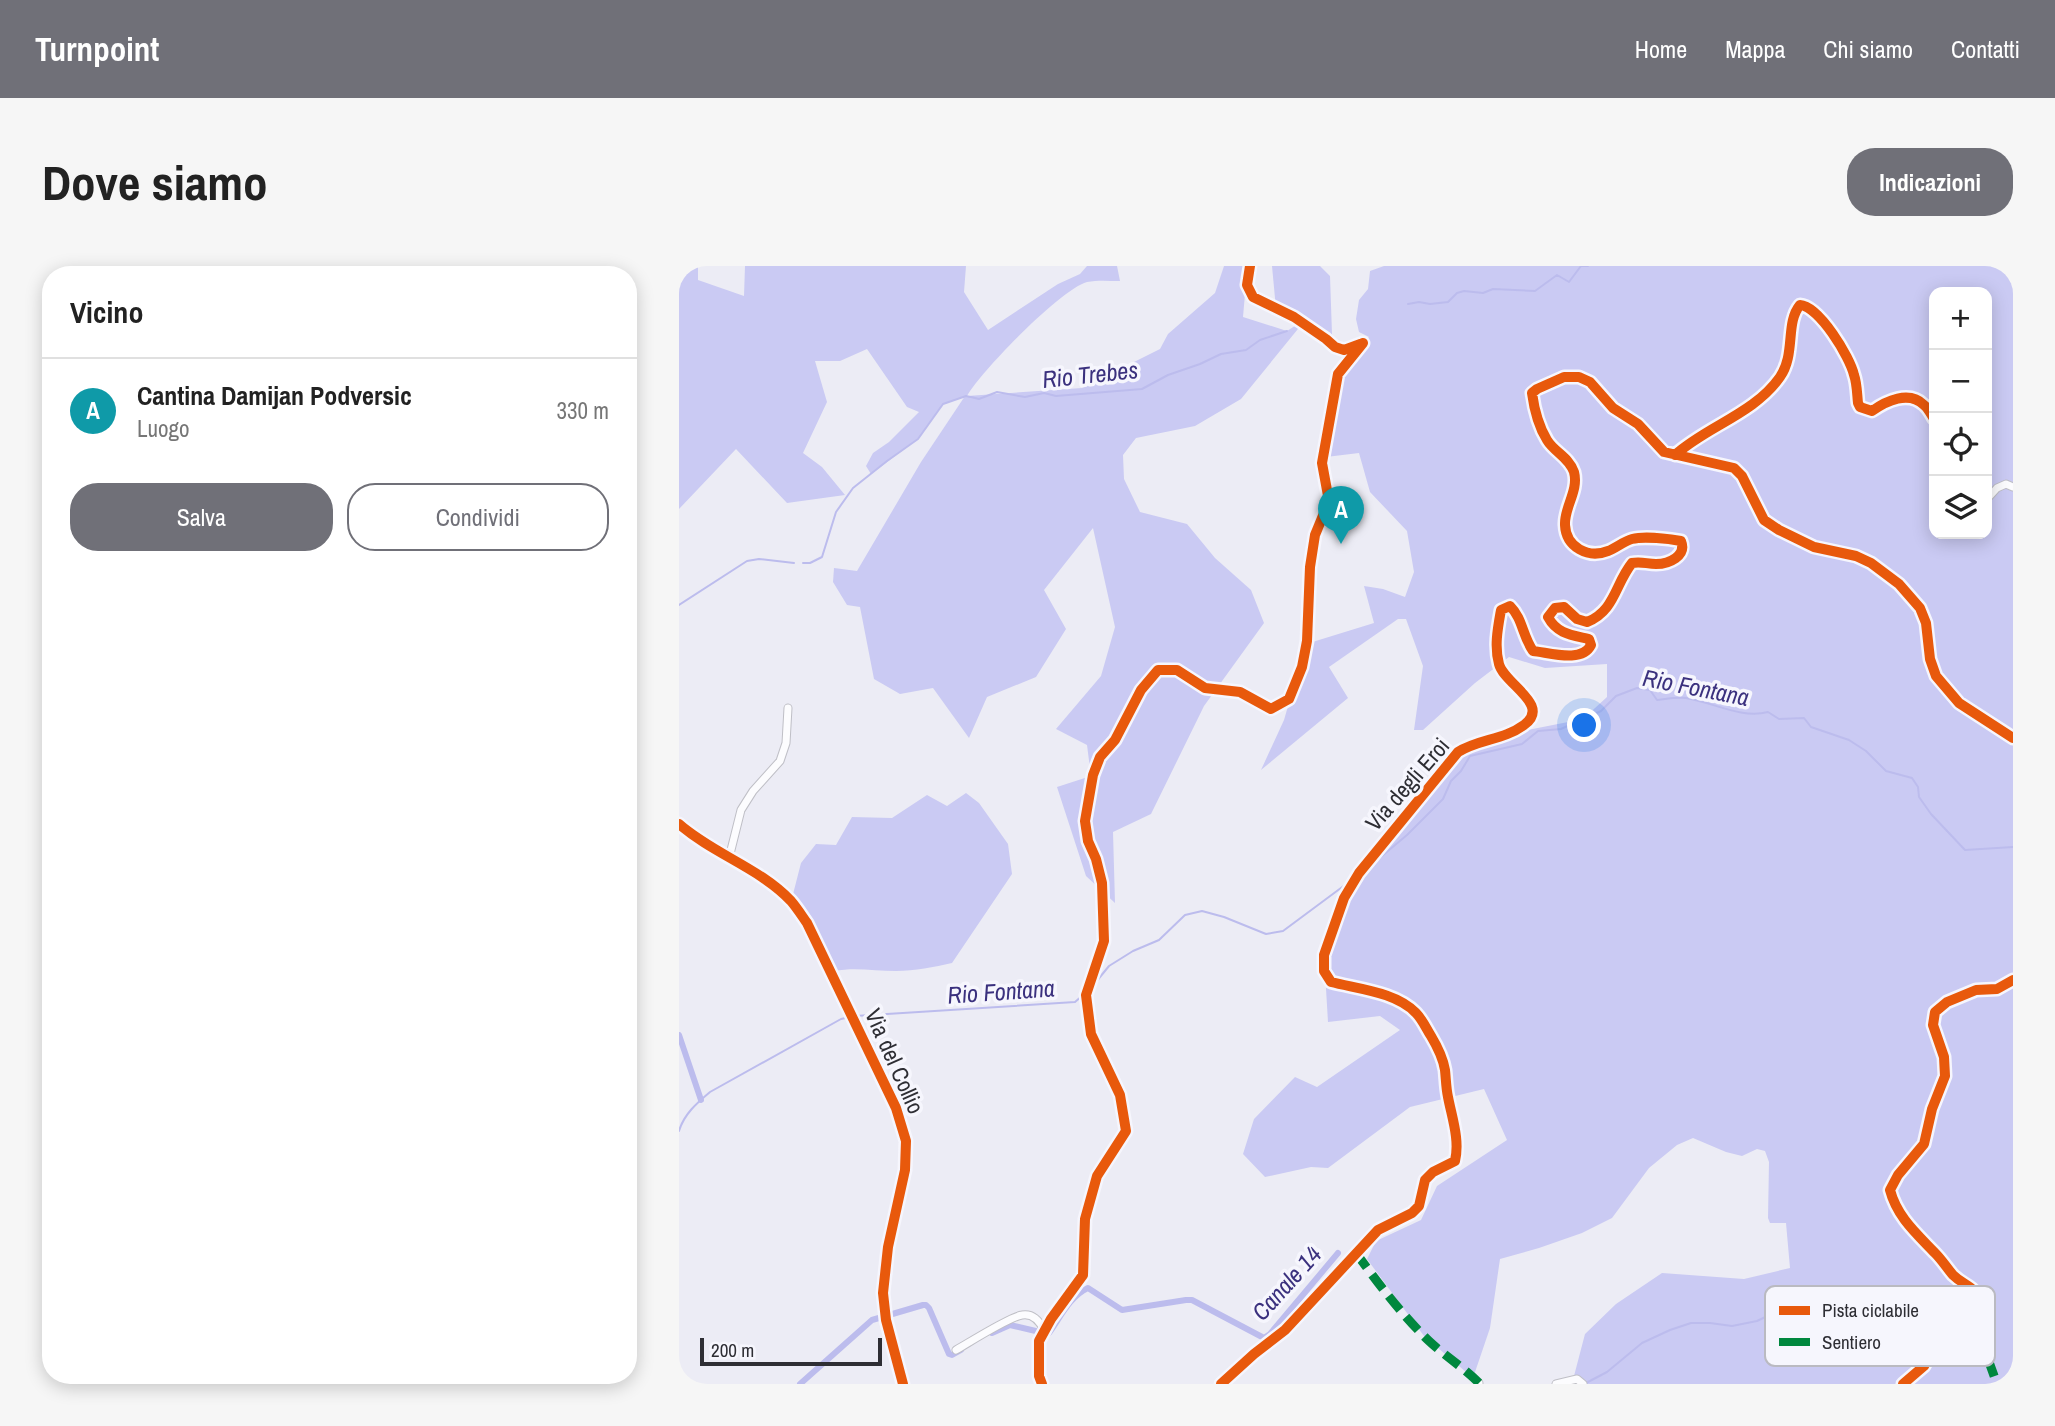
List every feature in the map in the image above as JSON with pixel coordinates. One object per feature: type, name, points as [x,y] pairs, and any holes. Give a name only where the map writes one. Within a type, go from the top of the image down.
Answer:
[{"type":"street","points":[[1675,455],[1683,447],[1732,418],[1765,394],[1780,377],[1789,362],[1794,315],[1800,305],[1809,307],[1821,320],[1848,358],[1855,376],[1860,407],[1872,411],[1884,402],[1909,398],[1924,404],[1930,413]]},
{"type":"street","name":"Via degli Eroi","points":[[1221,1384],[1254,1353],[1285,1330],[1378,1230],[1412,1213],[1419,1206],[1425,1180],[1433,1172],[1455,1161],[1456,1137],[1445,1086],[1445,1069],[1438,1048],[1427,1030],[1416,1013],[1391,997],[1331,982],[1324,971],[1324,956],[1344,898],[1359,873],[1458,751],[1468,745],[1512,733],[1530,721],[1532,706],[1506,677],[1499,664],[1497,633],[1501,610],[1510,606],[1517,614],[1525,639],[1534,651],[1582,655],[1590,649],[1589,639],[1562,633],[1552,626],[1548,617],[1555,608],[1563,607],[1577,619],[1587,622],[1599,617],[1609,606],[1632,563],[1637,561],[1658,564],[1677,558],[1682,552],[1681,541],[1671,539],[1633,538],[1605,552],[1588,554],[1576,547],[1567,537],[1565,524],[1575,488],[1575,475],[1570,462],[1547,441],[1532,393],[1564,377],[1579,377],[1590,382],[1613,408],[1638,424],[1664,452],[1675,455]]},
{"type":"street","points":[[1675,455],[1734,468],[1742,476],[1764,520],[1814,547],[1865,559],[1899,584],[1920,608],[1926,623],[1930,659],[1936,676],[1959,703],[2013,738]]},
{"type":"street","points":[[1992,494],[2006,484],[2013,487]]},
{"type":"street","points":[[729,858],[741,810],[753,791],[780,761],[786,743],[788,708]]},
{"type":"street","name":"Via del Collio","points":[[679,824],[776,888],[791,902],[807,923],[896,1108],[906,1141],[905,1170],[888,1247],[883,1293],[885,1316],[902,1384]]},
{"type":"street","points":[[1968,1286],[1954,1276],[1909,1226],[1893,1203],[1890,1190],[1898,1175],[1924,1144],[1932,1109],[1945,1076],[1946,1067],[1935,1032],[1935,1012],[1947,1002],[1976,990],[1997,989],[2013,981]]},
{"type":"street","points":[[956,1350],[1012,1318],[1023,1314],[1031,1316],[1037,1319],[1044,1330],[1039,1341],[1038,1357],[1042,1384]]},
{"type":"street","points":[[1903,1384],[1924,1366]]},
{"type":"street","points":[[1556,1384],[1577,1379],[1583,1384]]},
{"type":"shaded area","points":[[679,266],[698,266],[698,280],[744,296],[745,266],[966,266],[964,292],[988,330],[1058,284],[1080,274],[1087,266],[1117,266],[1120,281],[1087,282],[1059,299],[1004,351],[967,396],[1082,388],[1160,349],[1168,334],[1215,293],[1224,266],[1253,266],[1245,294],[1243,317],[1287,331],[1301,322],[1276,309],[1272,266],[1320,266],[1330,276],[1335,347],[1344,349],[1357,346],[1369,337],[1359,332],[1356,319],[1359,300],[1368,289],[1370,271],[1384,266],[2013,266],[2013,1384],[1587,1384],[1574,1376],[1585,1334],[1616,1304],[1662,1273],[1744,1279],[1790,1268],[1786,1223],[1770,1223],[1768,1218],[1769,1162],[1765,1151],[1757,1149],[1742,1156],[1693,1138],[1677,1145],[1649,1168],[1612,1218],[1582,1233],[1500,1259],[1490,1328],[1473,1378],[1424,1336],[1367,1259],[1376,1241],[1421,1220],[1437,1186],[1507,1140],[1484,1089],[1410,1107],[1328,1168],[1311,1167],[1265,1177],[1243,1154],[1254,1119],[1295,1077],[1317,1087],[1400,1030],[1380,1016],[1328,1022],[1324,955],[1344,898],[1458,752],[1512,733],[1583,719],[1607,697],[1607,664],[1545,668],[1509,657],[1475,683],[1423,730],[1414,730],[1423,666],[1406,619],[1398,619],[1329,667],[1348,698],[1261,770],[1284,720],[1306,644],[1374,623],[1364,586],[1405,597],[1414,572],[1407,531],[1370,492],[1359,453],[1326,457],[1343,356],[1302,324],[1241,399],[1195,426],[1136,438],[1123,455],[1124,479],[1140,512],[1187,524],[1215,558],[1251,590],[1264,623],[1204,706],[1151,814],[1113,832],[1115,903],[1086,876],[1057,787],[1091,776],[1087,745],[1056,729],[1101,676],[1115,627],[1093,528],[1044,590],[1066,629],[1036,677],[987,697],[969,738],[933,688],[900,694],[874,679],[860,607],[847,605],[833,582],[834,568],[857,571],[921,462],[965,396],[943,404],[918,439],[871,474],[866,466],[873,453],[889,442],[919,412],[907,407],[867,349],[840,361],[815,361],[827,402],[803,453],[822,467],[845,495],[787,503],[736,449],[679,509]]},
{"type":"shaded area","points":[[966,793],[979,803],[1008,844],[1012,874],[952,963],[903,971],[834,971],[791,902],[801,863],[816,844],[836,845],[852,817],[892,818],[927,795],[947,806]]},
{"type":"waterway","points":[[1408,304],[1448,302],[1457,293],[1464,291],[1535,291],[1557,275],[1569,282],[1581,266],[1588,266]]},
{"type":"waterway","name":"Rio Trebes","points":[[971,397],[979,399],[997,392],[1025,397],[1044,393],[1056,396],[1142,389],[1168,375],[1221,354],[1246,350],[1260,340],[1287,331]]},
{"type":"waterway","name":"Rio Trebes","points":[[803,563],[810,563],[822,557],[836,512],[853,488],[918,439],[943,404],[970,397]]},
{"type":"waterway","name":"Rio Trebes","points":[[679,605],[747,561],[759,559],[794,563]]},
{"type":"waterway","name":"Rio Fontana","points":[[1370,866],[1407,835],[1443,799],[1451,781],[1470,756],[1522,744],[1538,731],[1561,729],[1601,711],[1616,696],[1637,688],[1650,690],[1657,700],[1686,698],[1737,712],[1768,712],[1779,719],[1804,718],[1811,727],[1849,740],[1866,751],[1886,771],[1912,778],[1918,787],[1919,797],[1931,814],[1965,850],[2013,847]]},
{"type":"waterway","name":"Rio Fontana","points":[[855,1016],[1075,1002],[1109,966],[1133,951],[1159,940],[1185,915],[1202,911],[1266,934],[1283,931],[1349,882]]},
{"type":"waterway","name":"Rio Fontana","points":[[679,1131],[688,1114],[710,1092],[841,1019],[850,1017]]},
{"type":"waterway","points":[[679,1035],[701,1100]]},
{"type":"waterway","name":"Canale 14","points":[[1045,1333],[1049,1333],[1076,1296],[1088,1288],[1122,1310],[1192,1300],[1264,1338],[1338,1253]]},
{"type":"waterway","name":"Canale 14","points":[[800,1384],[872,1320],[923,1305],[929,1308],[949,1354],[961,1350]]},
{"type":"waterway","points":[[1586,1383],[1607,1372],[1642,1343],[1670,1330],[1691,1323],[1732,1326],[1765,1317]]},
{"type":"waterway","name":"Canale 14","points":[[992,1333],[1010,1325],[1040,1332]]},
{"type":"marked path","points":[[1356,1253],[1419,1331],[1479,1383]]},
{"type":"marked path","points":[[1990,1366],[1997,1384]]},
{"type":"cycle path","points":[[1250,266],[1247,285],[1253,297],[1294,317],[1335,347],[1344,350],[1363,343]]},
{"type":"cycle path","points":[[1675,455],[1757,401],[1780,377],[1788,359],[1795,312],[1800,305],[1816,314],[1840,345],[1854,375],[1860,407],[1872,411],[1891,401],[1912,398],[1925,406],[1930,413]]},
{"type":"cycle path","points":[[1042,1384],[1039,1376],[1039,1341],[1051,1319],[1083,1275],[1085,1219],[1097,1176],[1126,1131],[1120,1095],[1091,1034],[1086,995],[1104,941],[1102,883],[1088,841],[1085,821],[1093,775],[1100,757],[1115,740],[1141,690],[1158,670],[1177,670],[1205,688],[1240,692],[1271,709],[1289,699],[1302,667],[1307,641],[1310,567],[1315,535],[1329,501],[1322,463],[1338,374],[1363,343]]},
{"type":"cycle path","points":[[1221,1384],[1285,1330],[1378,1230],[1412,1213],[1419,1206],[1425,1180],[1433,1172],[1455,1161],[1456,1137],[1444,1066],[1438,1048],[1422,1021],[1398,1000],[1331,982],[1324,971],[1324,955],[1344,898],[1359,873],[1458,752],[1516,730],[1531,717],[1533,710],[1530,702],[1499,664],[1497,643],[1501,610],[1510,606],[1514,611],[1533,651],[1565,656],[1581,654],[1591,645],[1589,639],[1565,633],[1556,627],[1548,617],[1555,608],[1564,607],[1577,619],[1587,622],[1609,604],[1632,563],[1666,563],[1676,558],[1681,551],[1681,541],[1657,538],[1632,539],[1600,553],[1586,552],[1574,545],[1566,533],[1565,525],[1575,486],[1574,472],[1569,462],[1544,435],[1532,393],[1564,377],[1579,377],[1590,382],[1613,408],[1638,424],[1664,452],[1734,468],[1742,476],[1764,520],[1779,530],[1814,547],[1856,556],[1871,563],[1899,584],[1920,608],[1926,623],[1930,659],[1936,676],[1959,703],[2013,738]]},
{"type":"cycle path","points":[[679,824],[706,844],[765,879],[795,906],[807,923],[896,1108],[906,1141],[905,1170],[888,1247],[883,1293],[886,1320],[903,1384]]},
{"type":"cycle path","points":[[1968,1286],[1953,1275],[1908,1225],[1897,1209],[1890,1190],[1898,1175],[1924,1144],[1932,1109],[1945,1076],[1944,1057],[1933,1025],[1935,1012],[1947,1002],[1976,990],[1997,989],[2013,980]]},
{"type":"cycle path","points":[[1903,1384],[1924,1366]]},
{"type":"place","name":"Cantina Damijan Podversic","points":[[1341,544]]}]
